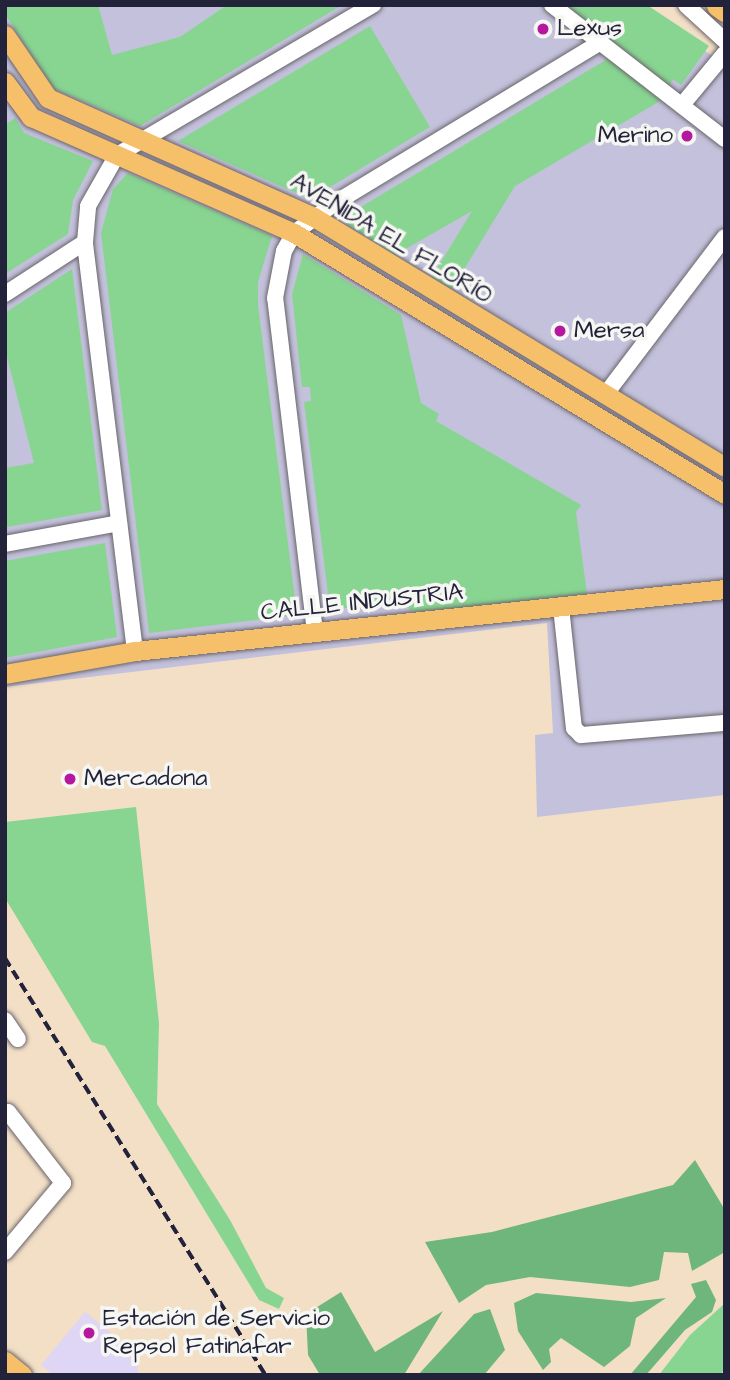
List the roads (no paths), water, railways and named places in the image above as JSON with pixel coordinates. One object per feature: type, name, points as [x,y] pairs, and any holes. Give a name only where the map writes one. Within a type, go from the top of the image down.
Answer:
[{"type":"highway","points":[[719,5],[725,10]]},
{"type":"main road","name":"AVENIDA EL FLORÍO","points":[[5,36],[48,98],[314,217],[725,467]]},
{"type":"main road","name":"AVENIDA EL FLORÍO","points":[[5,82],[11,102],[31,117],[294,233],[592,416],[723,491]]},
{"type":"main road","points":[[11,102],[37,85]]},
{"type":"main road","points":[[592,416],[605,395]]},
{"type":"main road","name":"CALLE INDUSTRIA","points":[[5,674],[135,651],[725,589]]},
{"type":"main road","points":[[5,1361],[22,1375]]},
{"type":"street","points":[[135,651],[85,242],[88,206],[117,155],[147,141],[373,5]]},
{"type":"street","points":[[552,5],[725,139]]},
{"type":"street","points":[[686,5],[725,41]]},
{"type":"street","points":[[315,632],[275,298],[278,267],[294,233],[314,217],[601,42]]},
{"type":"street","points":[[682,105],[725,53]]},
{"type":"street","points":[[605,395],[725,237]]},
{"type":"street","points":[[5,293],[85,242]]},
{"type":"street","points":[[5,544],[120,523]]},
{"type":"street","points":[[561,607],[574,728],[580,735],[725,723]]},
{"type":"street","points":[[5,1020],[18,1039]]},
{"type":"street","points":[[5,1115],[8,1112],[63,1183],[5,1252]]},
{"type":"railway","points":[[5,958],[266,1375]]},
{"type":"place","name":"Lexus","points":[[543,29]]},
{"type":"place","name":"Merino","points":[[687,136]]},
{"type":"place","name":"Mersa","points":[[560,331]]},
{"type":"place","name":"Mercadona","points":[[70,779]]},
{"type":"place","name":"Estación de Servicio Repsol Fatinafar","points":[[89,1333]]}]
